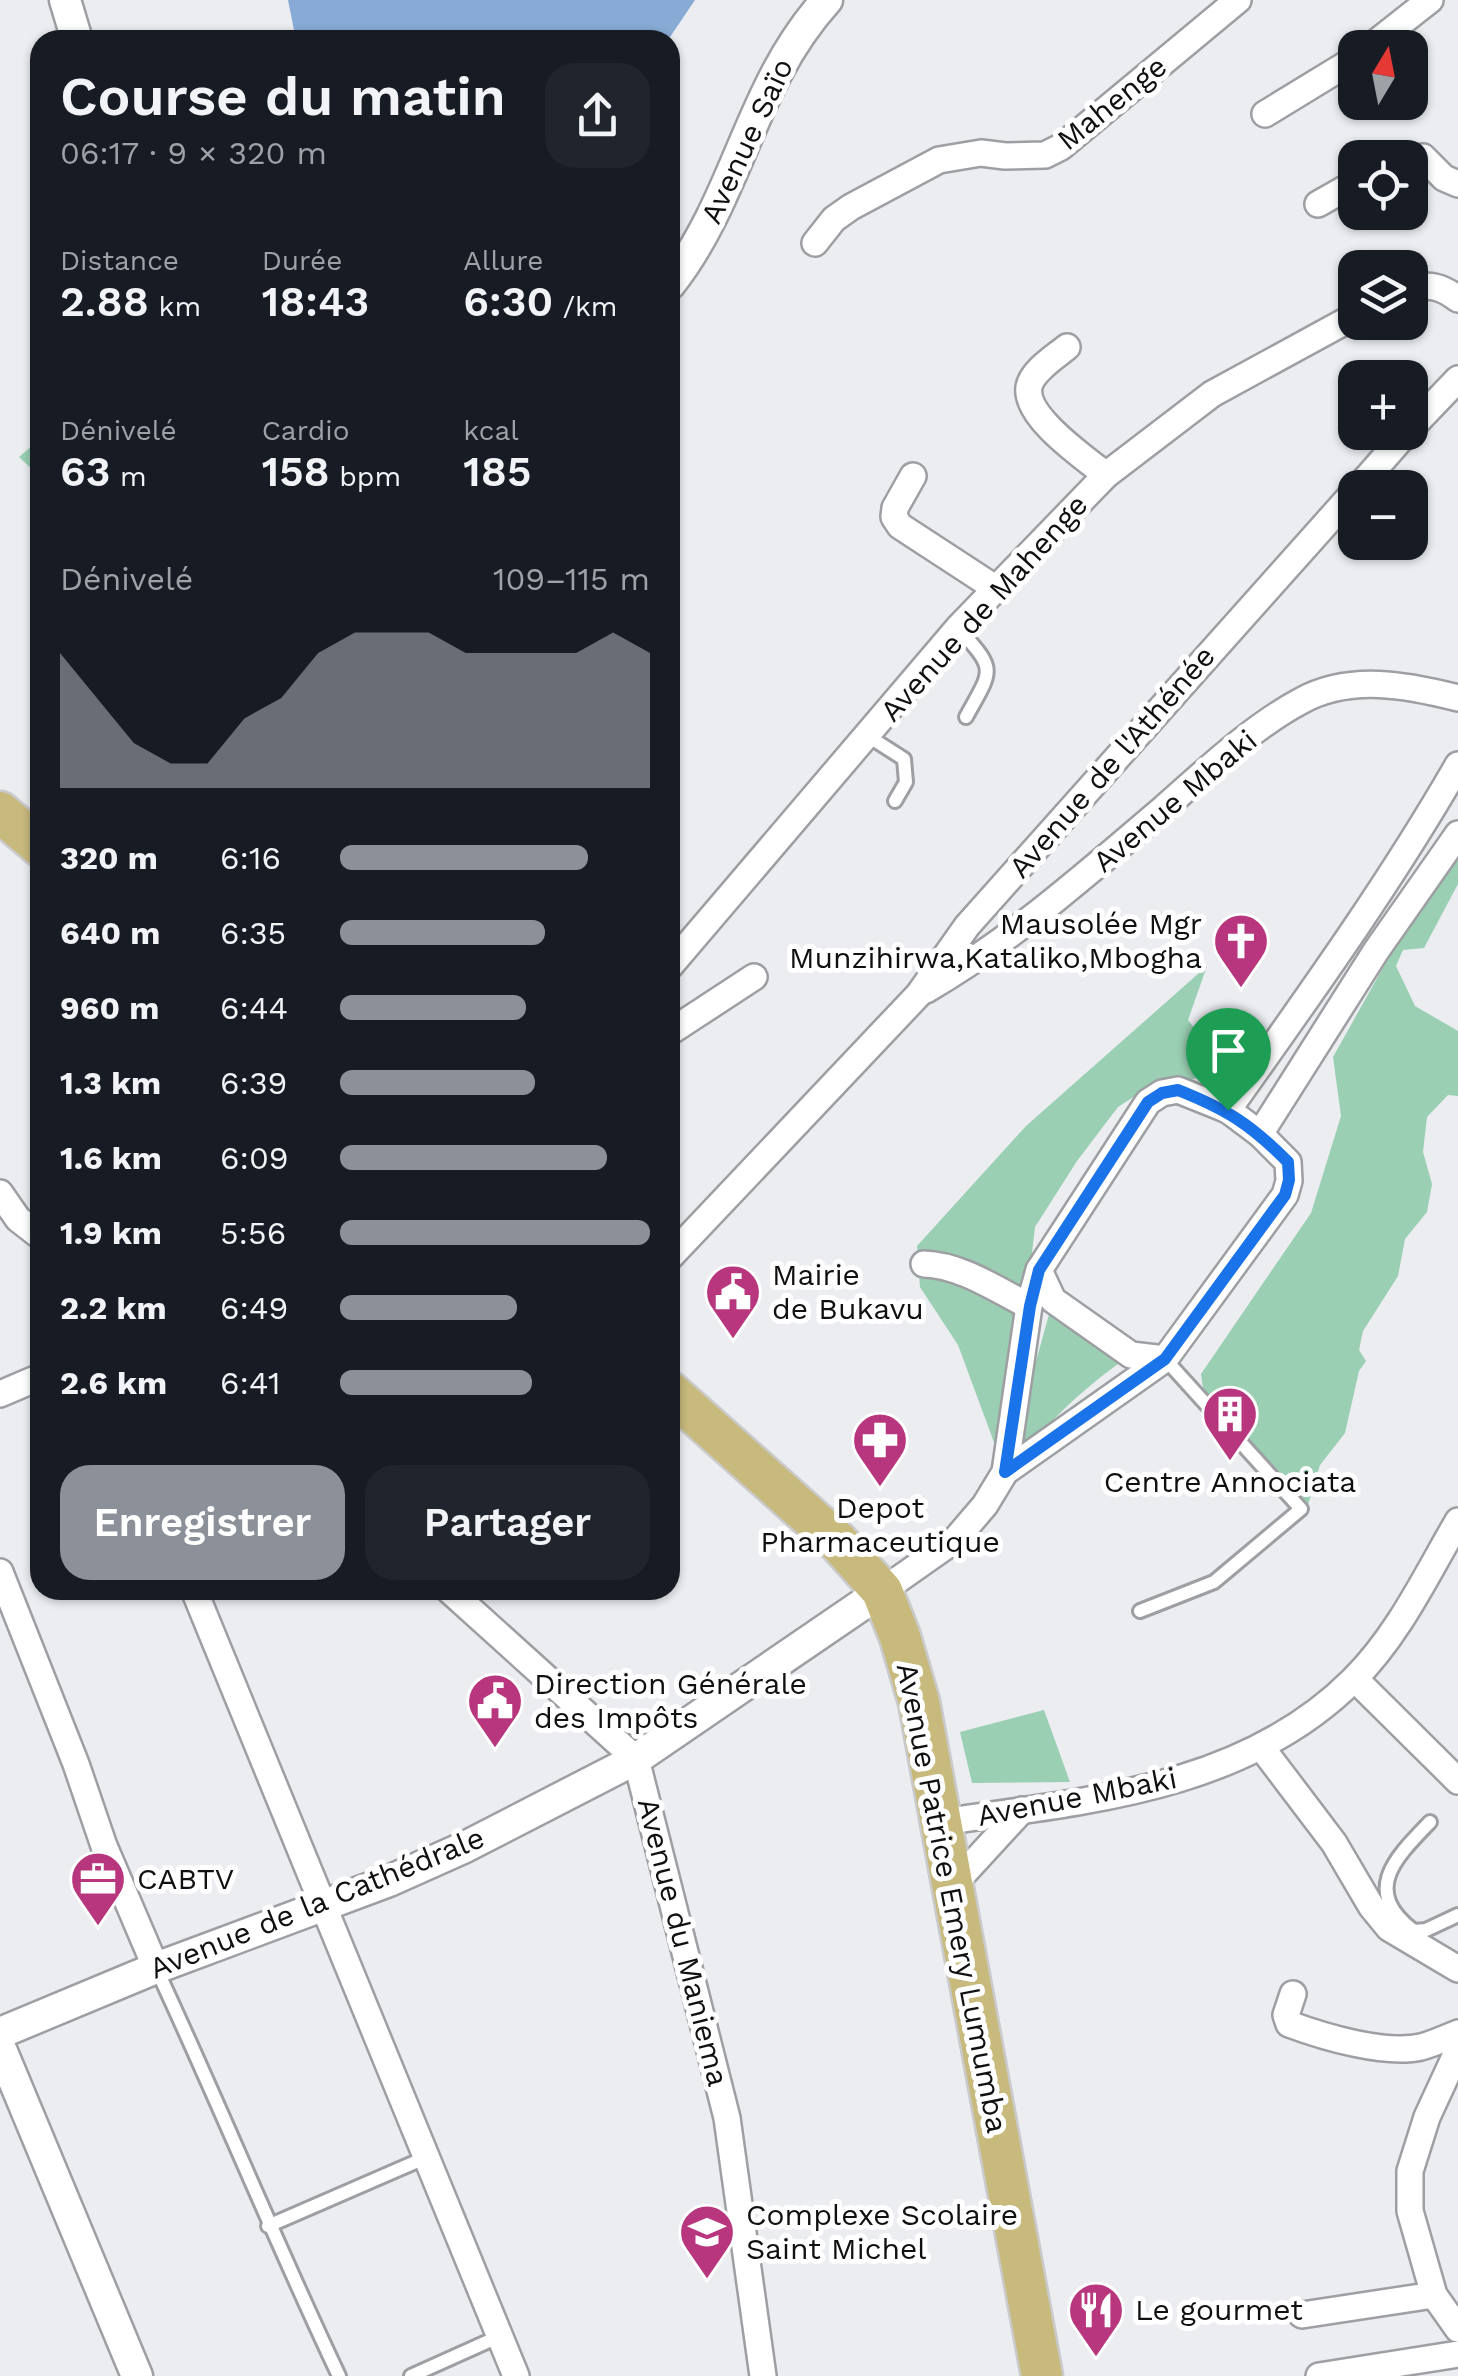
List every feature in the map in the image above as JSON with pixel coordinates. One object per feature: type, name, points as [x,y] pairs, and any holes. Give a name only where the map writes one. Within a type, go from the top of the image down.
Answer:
[{"type":"main road","points":[[0,812],[30,838]]},
{"type":"main road","name":"Avenue Patrice Emery Lumumba","points":[[680,1401],[838,1542],[882,1591],[900,1637],[919,1702],[954,1884],[1042,2376]]},
{"type":"street","points":[[64,0],[74,30]]},
{"type":"street","name":"Avenue Saïo","points":[[680,271],[713,218],[776,70],[799,31],[827,0]]},
{"type":"street","name":"Mahenge","points":[[815,243],[834,219],[850,208],[939,160],[981,153],[1045,155],[1238,0]]},
{"type":"street","points":[[1392,30],[1430,0]]},
{"type":"street","points":[[1265,114],[1338,69]]},
{"type":"street","points":[[1428,161],[1444,178],[1458,184]]},
{"type":"street","points":[[1318,204],[1338,193]]},
{"type":"street","points":[[1428,286],[1444,289],[1458,299]]},
{"type":"street","name":"Avenue de Mahenge","points":[[680,954],[958,628],[1106,475],[1212,394],[1338,325]]},
{"type":"street","points":[[1067,346],[1035,374],[1029,386],[1030,401],[1051,430],[1106,475]]},
{"type":"street","name":"Avenue de l'Athénée","points":[[1428,410],[1458,378]]},
{"type":"street","name":"Avenue de l'Athénée","points":[[1373,470],[1391,450]]},
{"type":"street","points":[[914,476],[895,508],[894,518],[900,526],[995,588]]},
{"type":"street","name":"Avenue de l'Athénée","points":[[680,1246],[918,994],[966,926],[1338,509]]},
{"type":"street","name":"Avenue Mbaki","points":[[918,994],[985,955],[1071,888],[1228,752],[1303,700],[1340,688],[1373,684],[1412,686],[1458,698]]},
{"type":"street","points":[[1228,1110],[1351,935],[1458,765]]},
{"type":"street","points":[[1260,1134],[1376,951],[1457,835],[1427,819]]},
{"type":"street","points":[[1351,935],[1376,951]]},
{"type":"street","points":[[680,1025],[754,977]]},
{"type":"street","name":"Avenue de la Cathédrale","points":[[0,2033],[465,1847],[636,1759],[956,1539],[1005,1472],[1165,1359],[1285,1195],[1288,1162],[1228,1110],[1178,1090],[1162,1093],[1148,1102],[1039,1270],[1005,1472]]},
{"type":"street","points":[[0,1193],[9,1216]]},
{"type":"street","points":[[924,1264],[941,1264],[1030,1306]]},
{"type":"street","points":[[1039,1270],[1053,1300],[1130,1356],[1165,1359]]},
{"type":"street","points":[[0,1394],[30,1381]]},
{"type":"street","name":"Avenue Mbaki","points":[[942,1822],[1131,1793],[1201,1773],[1262,1748],[1321,1709],[1355,1679],[1403,1616],[1458,1520]]},
{"type":"street","points":[[0,1572],[104,1846],[156,1968]]},
{"type":"street","points":[[198,1600],[516,2376]]},
{"type":"street","name":"Avenue du Maniema","points":[[460,1600],[636,1759],[727,2118],[763,2376]]},
{"type":"street","points":[[1355,1679],[1458,1781]]},
{"type":"street","points":[[1262,1748],[1334,1843],[1389,1928],[1458,1970]]},
{"type":"street","points":[[954,1884],[1022,1810]]},
{"type":"street","points":[[1293,1994],[1286,2016],[1289,2024],[1304,2030],[1384,2048],[1420,2048],[1458,2033]]},
{"type":"street","points":[[0,2047],[137,2376]]},
{"type":"street","points":[[1458,2050],[1427,2117],[1410,2171],[1410,2211],[1434,2295],[1458,2329]]},
{"type":"street","points":[[1302,2315],[1434,2295]]},
{"type":"street","points":[[1319,2376],[1458,2354]]},
{"type":"lane","points":[[958,628],[988,666],[988,677],[966,718]]},
{"type":"lane","points":[[868,736],[904,759],[906,782],[895,801]]},
{"type":"lane","points":[[1140,1612],[1214,1582],[1301,1510],[1165,1359]]},
{"type":"lane","points":[[1430,1822],[1394,1859],[1386,1879],[1388,1894],[1395,1917],[1414,1931],[1426,1930],[1458,1914]]},
{"type":"lane","points":[[156,1968],[338,2376]]},
{"type":"lane","points":[[268,2226],[427,2157]]},
{"type":"lane","points":[[410,2376],[500,2336]]},
{"type":"green space","points":[[30,448],[30,467],[19,457]]},
{"type":"green space","points":[[1458,819],[1458,884],[1424,948],[1403,950],[1396,966],[1415,1006],[1458,1031],[1458,1096],[1448,1095],[1427,1117],[1423,1152],[1432,1184],[1427,1212],[1405,1239],[1398,1276],[1363,1331],[1359,1350],[1366,1361],[1359,1371],[1345,1433],[1320,1465],[1307,1508],[1205,1402],[1201,1374],[1311,1213],[1341,1116],[1333,1057],[1413,914]]},
{"type":"green space","points":[[1207,966],[1188,1020],[1215,1055],[1261,1053],[1186,1082],[1152,1085],[1118,1107],[1077,1161],[1035,1227],[1008,1462],[1053,1300],[1131,1355],[1064,1409],[1005,1472],[958,1345],[920,1287],[917,1246],[1026,1126]]},
{"type":"green space","points":[[1044,1710],[1070,1782],[972,1783],[960,1732]]},
{"type":"water","points":[[288,0],[695,0],[675,30],[294,30]]},
{"type":"place","name":"Mausolée Mgr Munzihirwa,Kataliko,Mbogha","points":[[1241,990]]},
{"type":"place","name":"Mairie de Bukavu","points":[[733,1341]]},
{"type":"place","name":"Centre Annociata","points":[[1230,1463]]},
{"type":"place","name":"Depot Pharmaceutique","points":[[880,1489]]},
{"type":"place","name":"Direction Générale des Impôts","points":[[495,1750]]},
{"type":"place","name":"CABTV","points":[[98,1928]]},
{"type":"place","name":"Complexe Scolaire Saint Michel","points":[[707,2281]]},
{"type":"place","name":"Le gourmet","points":[[1096,2359]]},
{"type":"route","points":[[1178,1090],[1228,1110],[1288,1162],[1285,1195],[1165,1359],[1005,1472],[1039,1270],[1148,1102],[1162,1093],[1178,1090]]}]
